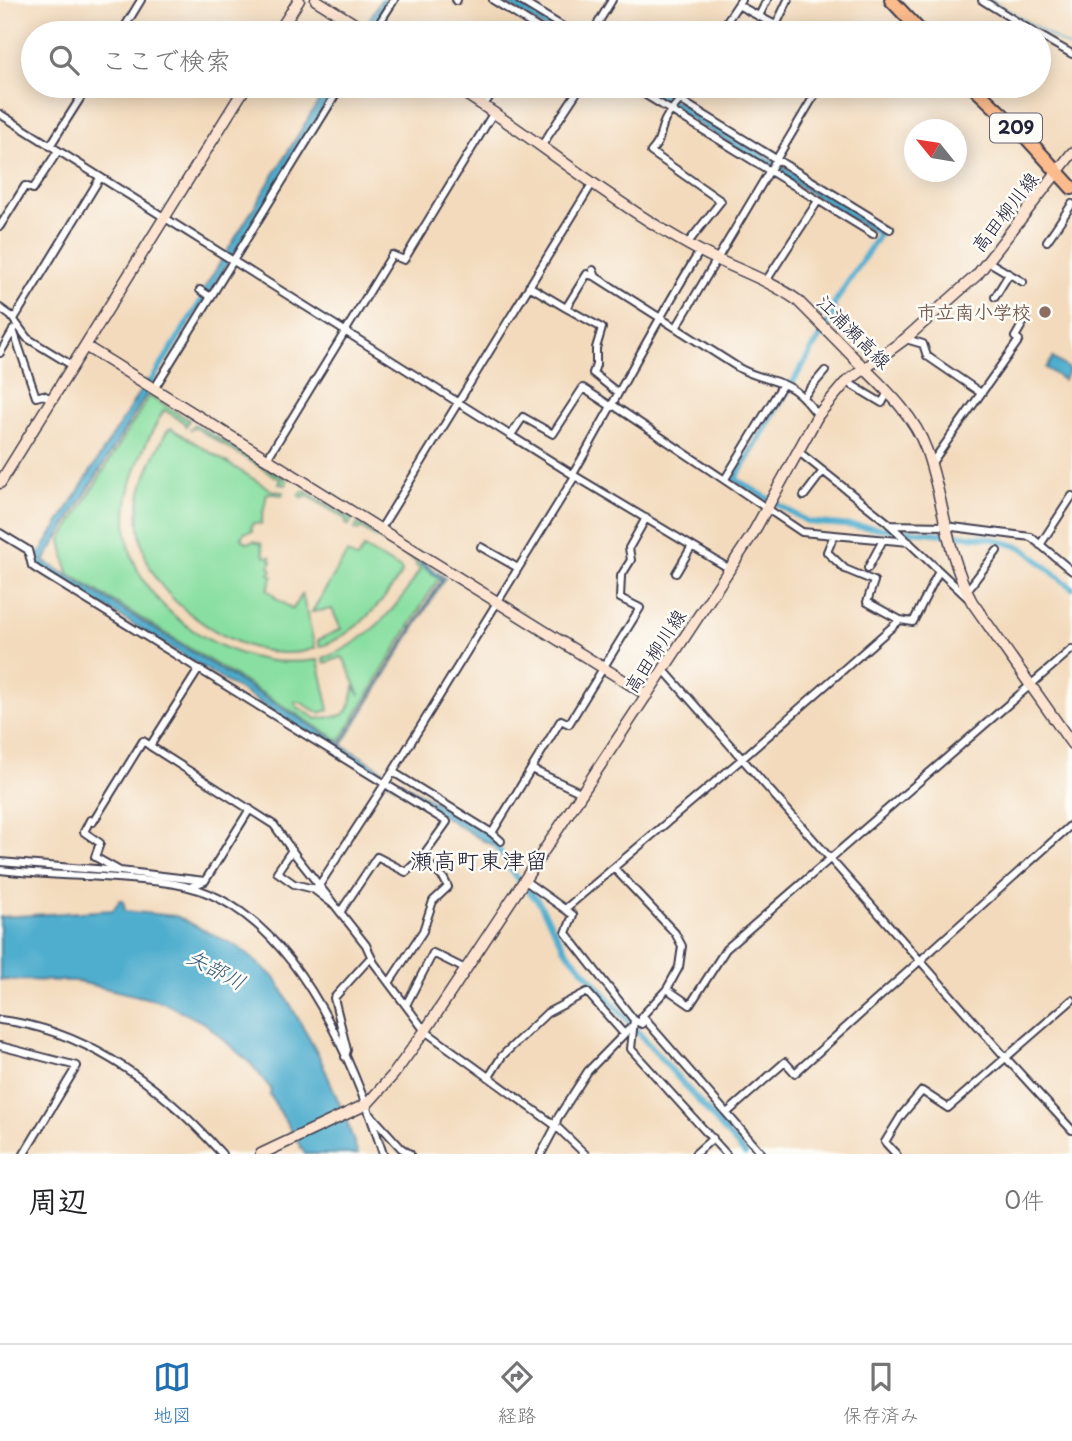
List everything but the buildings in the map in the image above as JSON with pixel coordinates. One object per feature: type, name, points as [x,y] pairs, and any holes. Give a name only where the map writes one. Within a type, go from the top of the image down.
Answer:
[{"type":"highway","points":[[891,0],[911,21]]},
{"type":"highway","name":"209","points":[[985,98],[1021,132],[1072,188]]},
{"type":"main road","points":[[286,21],[299,0]]},
{"type":"main road","points":[[316,0],[350,21]]},
{"type":"main road","points":[[0,484],[239,98]]},
{"type":"main road","name":"江浦瀬高線","points":[[473,98],[542,145],[592,184],[687,244],[766,281],[797,300],[888,392],[917,430],[931,464],[950,547],[969,597],[1072,744]]},
{"type":"main road","name":"高田柳川線","points":[[261,1154],[367,1107],[393,1075],[425,1031],[730,569],[802,454],[818,415],[847,382],[905,339],[989,262],[1072,153]]},
{"type":"main road","points":[[85,346],[647,695]]},
{"type":"street","points":[[128,21],[141,0]]},
{"type":"street","points":[[377,21],[394,0]]},
{"type":"street","points":[[493,0],[504,3],[528,21]]},
{"type":"street","points":[[519,0],[553,21]]},
{"type":"street","points":[[599,21],[612,0]]},
{"type":"street","points":[[759,16],[767,0]]},
{"type":"street","points":[[779,21],[788,0]]},
{"type":"street","points":[[982,0],[1016,21]]},
{"type":"street","points":[[727,21],[739,3],[768,21]]},
{"type":"street","points":[[1051,42],[1072,54]]},
{"type":"street","points":[[50,146],[80,98]]},
{"type":"street","points":[[150,387],[205,293],[232,260],[333,98]]},
{"type":"street","points":[[484,105],[489,98]]},
{"type":"street","points":[[542,145],[573,98]]},
{"type":"street","points":[[651,98],[873,234]]},
{"type":"street","points":[[677,98],[890,229]]},
{"type":"street","points":[[676,328],[813,98]]},
{"type":"street","points":[[680,100],[663,125],[661,139],[650,152],[721,201],[687,244]]},
{"type":"street","points":[[267,459],[392,255],[404,260],[494,112]]},
{"type":"street","points":[[0,114],[574,475],[730,569]]},
{"type":"street","points":[[0,226],[25,186],[33,189],[58,151]]},
{"type":"street","points":[[0,353],[100,178]]},
{"type":"street","points":[[380,530],[592,184]]},
{"type":"street","points":[[766,281],[818,201]]},
{"type":"street","points":[[1047,241],[1072,204]]},
{"type":"street","points":[[312,888],[320,884],[393,773],[498,602],[574,475],[659,317],[700,251]]},
{"type":"street","points":[[989,262],[1023,282]]},
{"type":"street","points":[[566,308],[587,274],[594,274],[753,376],[781,384],[801,395],[818,415]]},
{"type":"street","points":[[995,297],[1009,274]]},
{"type":"street","points":[[529,286],[602,328],[593,373],[617,394]]},
{"type":"street","points":[[0,308],[27,338],[73,366]]},
{"type":"street","points":[[931,464],[1019,340],[1015,337],[1026,318]]},
{"type":"street","points":[[15,325],[36,397],[43,395],[52,400]]},
{"type":"street","points":[[905,339],[923,344],[927,356],[981,393]]},
{"type":"street","points":[[801,395],[825,370]]},
{"type":"street","points":[[847,382],[882,403],[888,392]]},
{"type":"street","points":[[725,479],[781,384]]},
{"type":"street","points":[[511,435],[523,417],[553,434],[583,388],[802,532],[907,540]]},
{"type":"street","points":[[802,454],[889,524],[969,597],[996,551]]},
{"type":"street","points":[[804,496],[823,471]]},
{"type":"street","points":[[1040,545],[1072,496]]},
{"type":"street","points":[[492,833],[561,720],[569,724],[640,608],[620,598],[621,576],[631,560],[629,548],[646,518]]},
{"type":"street","points":[[889,524],[1031,537],[1072,571]]},
{"type":"street","points":[[0,533],[28,550],[32,566],[37,570],[447,822],[422,858],[406,872],[377,857],[340,910]]},
{"type":"street","points":[[834,535],[827,552],[845,569],[874,581],[867,602],[900,620],[913,622],[939,570]]},
{"type":"street","points":[[868,568],[883,540]]},
{"type":"street","points":[[676,573],[692,546]]},
{"type":"street","points":[[481,547],[518,568]]},
{"type":"street","points":[[565,908],[743,758],[900,620]]},
{"type":"street","points":[[667,989],[690,1005],[726,949],[1072,649]]},
{"type":"street","points":[[152,747],[150,746],[200,669]]},
{"type":"street","points":[[663,669],[1072,1130]]},
{"type":"street","points":[[120,871],[95,857],[100,843],[84,832],[90,820],[93,822],[143,741],[274,825],[340,910],[425,1031],[556,1126],[585,1154]]},
{"type":"street","points":[[531,769],[582,793]]},
{"type":"street","points":[[393,773],[501,841]]},
{"type":"street","points":[[190,887],[205,881],[250,809]]},
{"type":"street","points":[[728,1112],[785,1062],[795,1073],[1072,824]]},
{"type":"street","points":[[292,850],[277,872],[294,884],[312,888],[340,910]]},
{"type":"street","points":[[389,983],[423,931],[433,901],[449,887],[422,858]]},
{"type":"street","points":[[0,862],[120,871],[205,881]]},
{"type":"street","points":[[83,868],[108,879]]},
{"type":"street","points":[[614,868],[675,933],[682,946],[679,967],[667,989],[642,1016],[642,1024],[634,1023]]},
{"type":"street","points":[[0,870],[175,884],[190,887],[232,905],[268,933],[313,995],[345,1057],[367,1107],[383,1154]]},
{"type":"street","points":[[524,880],[573,915],[566,933],[634,1023],[631,1049],[726,1154]]},
{"type":"street","points":[[345,1057],[347,1050],[334,998],[368,950]]},
{"type":"street","points":[[406,1005],[433,953],[465,969]]},
{"type":"street","points":[[489,1077],[502,1056],[547,1013],[587,992],[624,1034]]},
{"type":"street","points":[[896,1154],[885,1142],[901,1116],[922,1091],[948,1108],[1072,1000]]},
{"type":"street","points":[[642,1016],[762,1154]]},
{"type":"street","points":[[0,1020],[43,1030],[96,1050],[172,1103],[222,1154]]},
{"type":"street","points":[[541,1154],[562,1111],[588,1071],[634,1023]]},
{"type":"street","points":[[0,1046],[77,1066],[24,1154]]},
{"type":"street","points":[[367,1107],[401,1148],[410,1154]]},
{"type":"street","points":[[695,1154],[713,1138]]},
{"type":"green space","points":[[149,396],[189,420],[186,426],[164,410],[141,454],[127,502],[127,535],[133,559],[159,600],[176,618],[197,633],[219,645],[265,660],[318,660],[329,710],[319,713],[300,702],[295,702],[296,706],[317,719],[341,715],[348,710],[354,687],[360,695],[344,659],[342,657],[325,663],[323,658],[353,644],[379,623],[402,597],[420,569],[416,562],[360,528],[358,531],[355,529],[358,523],[421,563],[420,565],[441,579],[430,592],[340,741],[68,573],[61,540]]},
{"type":"green space","points":[[195,424],[287,480],[286,485],[279,484],[281,480],[196,428],[191,429]]},
{"type":"green space","points":[[171,428],[273,491],[283,492],[282,495],[267,493],[261,524],[253,523],[252,531],[244,533],[241,538],[247,543],[261,543],[264,556],[271,557],[269,566],[272,570],[269,574],[273,576],[267,590],[275,595],[274,597],[293,609],[302,594],[315,648],[294,653],[272,652],[227,637],[185,610],[156,578],[141,541],[139,501],[150,465]]},
{"type":"green space","points":[[305,491],[352,519],[349,525],[345,524],[347,520],[306,495],[303,498],[299,495]]},
{"type":"green space","points":[[364,548],[401,569],[402,573],[367,617],[345,634],[320,647],[318,640],[341,629],[332,609],[312,612],[347,553],[357,559]]},
{"type":"water","points":[[381,0],[390,0],[377,21],[368,21]]},
{"type":"water","points":[[501,0],[514,1],[547,21],[533,21]]},
{"type":"water","points":[[321,98],[330,98],[212,289],[206,297],[201,294]]},
{"type":"water","points":[[656,98],[672,98],[886,230],[875,233]]},
{"type":"water","points":[[1053,358],[1070,370],[1063,380],[1046,368]]},
{"type":"water","points":[[147,380],[153,384],[44,561],[341,744],[442,579],[420,565],[422,562],[445,578],[342,745],[495,839],[500,846],[484,841],[34,563]]},
{"type":"water","name":"矢部川","points":[[120,900],[123,900],[125,911],[176,916],[240,948],[276,979],[320,1058],[358,1154],[305,1154],[270,1095],[271,1089],[251,1064],[206,1024],[163,1002],[75,981],[0,980],[0,917],[113,910]]},
{"type":"waterway","points":[[991,0],[1026,21]]},
{"type":"waterway","points":[[1051,36],[1072,49]]},
{"type":"waterway","points":[[873,229],[880,233],[834,304],[834,313],[735,479],[808,522],[990,538],[1023,548],[1072,588]]},
{"type":"waterway","points":[[147,388],[208,290]]},
{"type":"waterway","points":[[494,842],[515,876],[538,901],[565,949],[745,1154]]},
{"type":"place","name":"市立南小学校","points":[[1045,312]]},
{"type":"district","name":"瀬高町東津留","points":[[479,861]]}]
